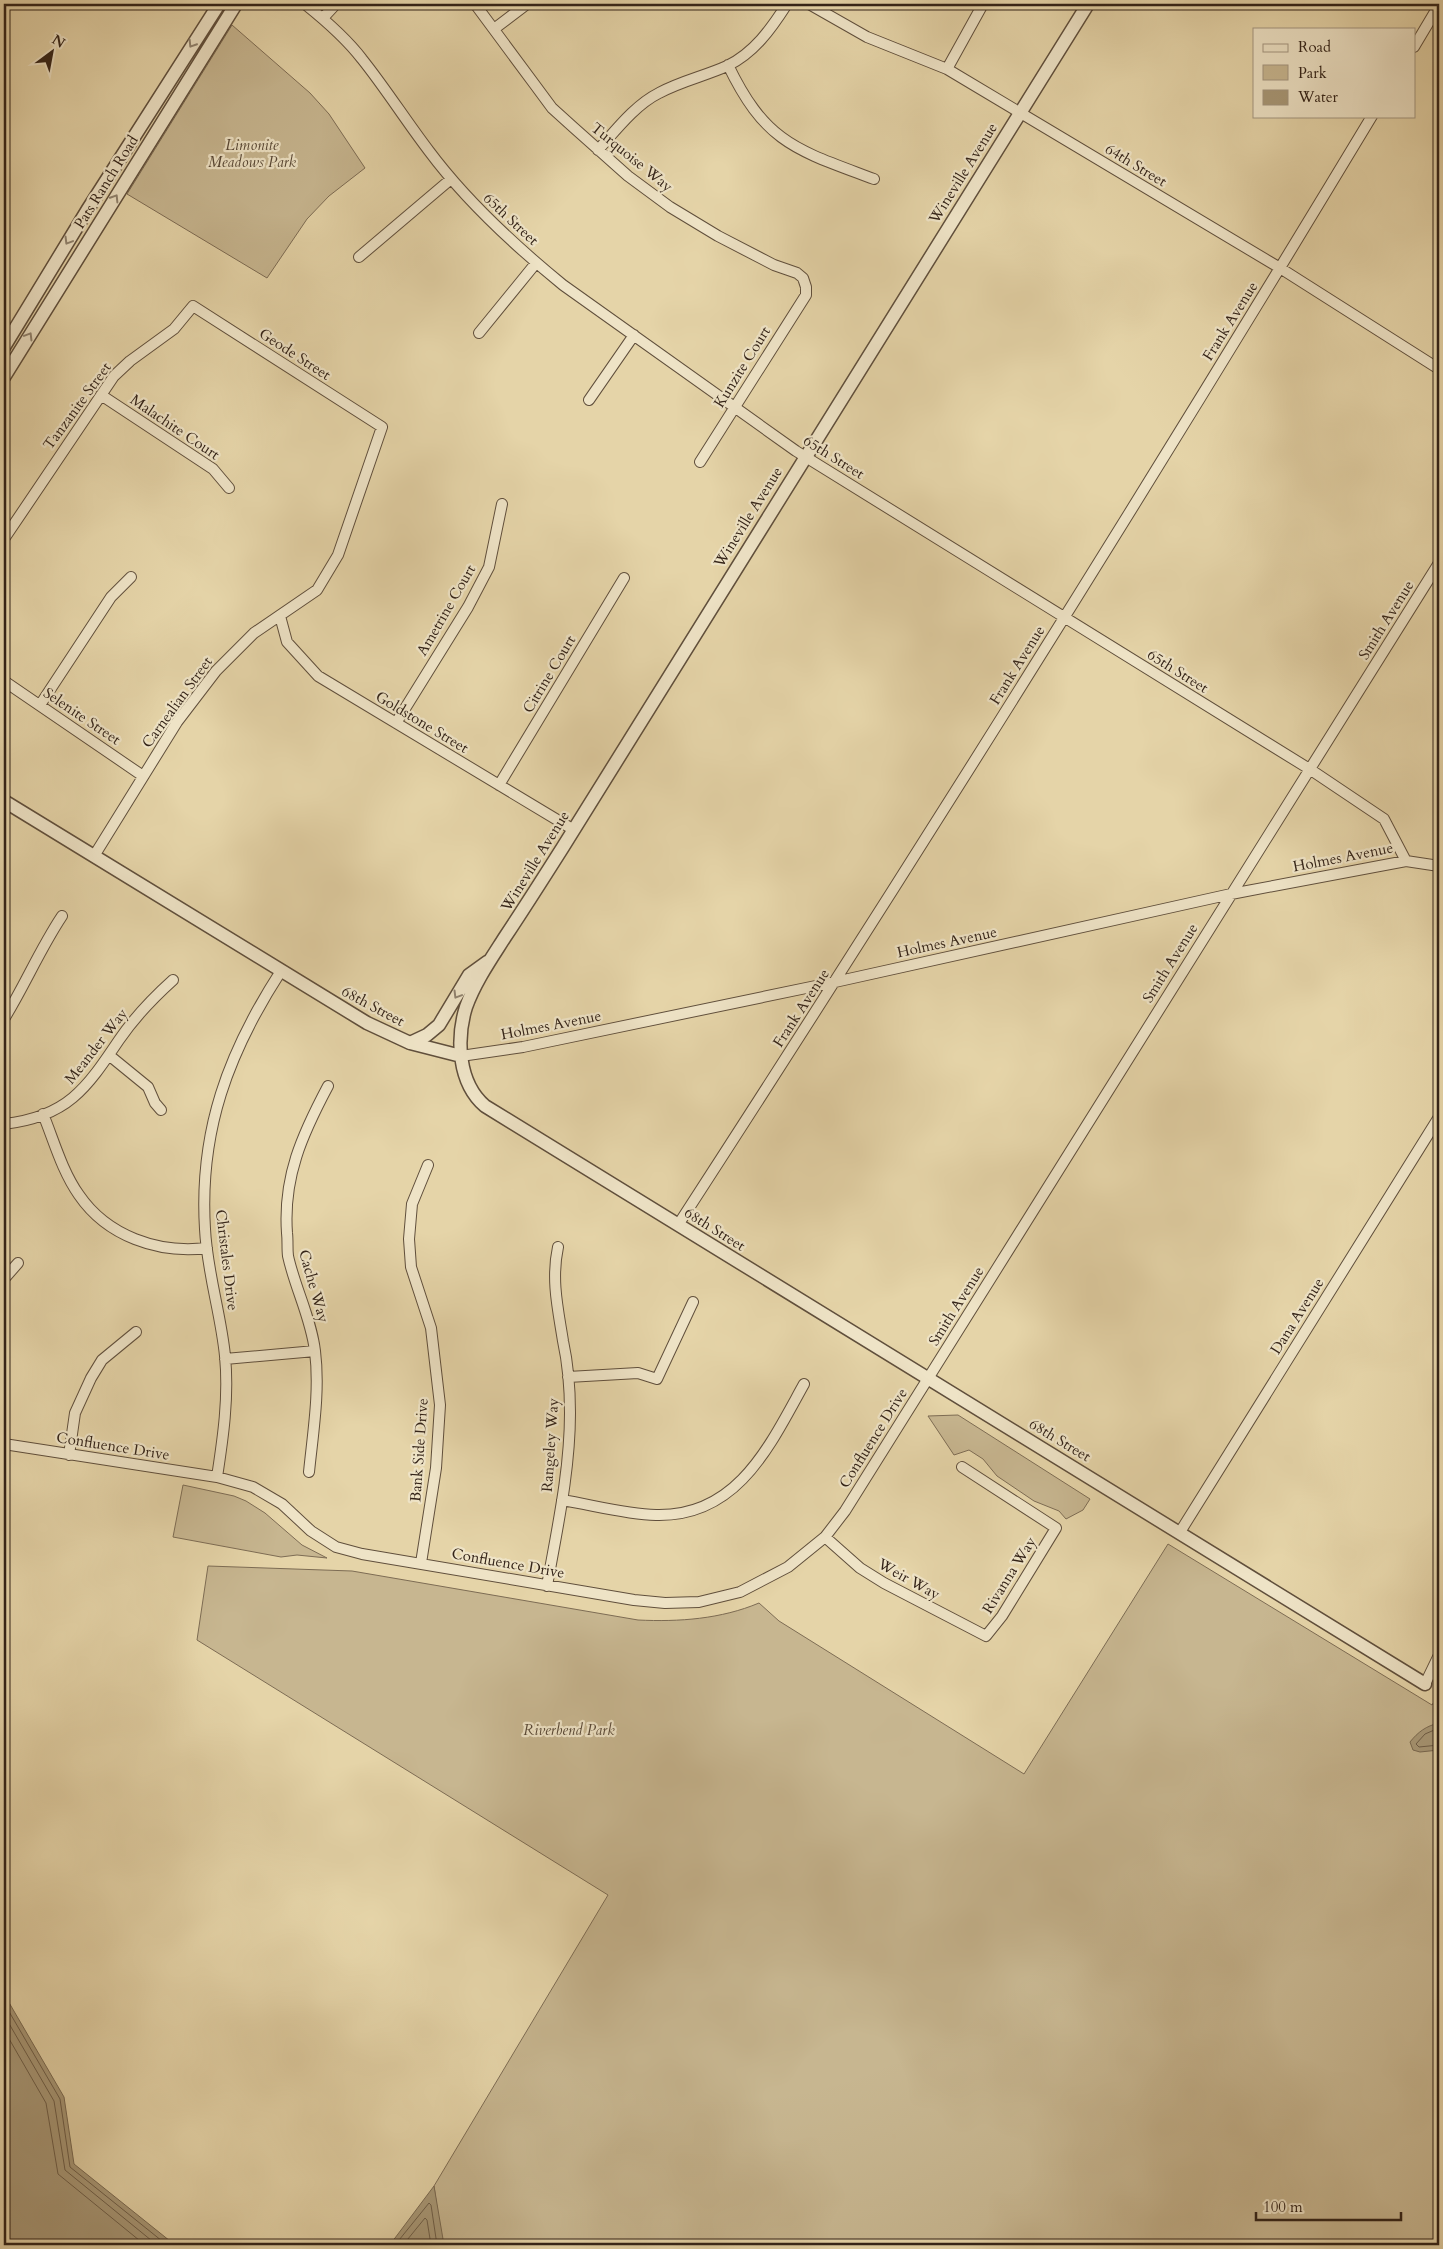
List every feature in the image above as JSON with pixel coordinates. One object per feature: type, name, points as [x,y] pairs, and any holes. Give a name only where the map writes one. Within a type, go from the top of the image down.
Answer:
[{"type":"street","name":"Pats Ranch Road","points":[[4,347],[93,201],[220,4]]},
{"type":"street","name":"Pats Ranch Road","points":[[4,377],[236,4]]},
{"type":"street","name":"65th Street","points":[[305,4],[323,18],[361,58],[451,179],[476,207],[536,263],[805,456],[1311,770],[1384,819],[1406,860]]},
{"type":"street","points":[[323,18],[336,4]]},
{"type":"street","name":"Turquoise Way","points":[[475,4],[552,108],[628,176],[670,207],[718,236],[774,265],[798,273],[806,287]]},
{"type":"street","points":[[494,30],[527,4]]},
{"type":"street","points":[[598,150],[631,114],[658,93],[728,65],[757,44],[770,30],[787,4]]},
{"type":"street","name":"64th Street","points":[[809,4],[867,38],[947,69],[1280,268],[1439,369]]},
{"type":"street","points":[[947,69],[983,4]]},
{"type":"street","name":"Wineville Avenue","points":[[461,1056],[466,1006],[490,961],[574,830],[1019,112],[1088,4]]},
{"type":"street","points":[[1416,44],[1439,5]]},
{"type":"street","points":[[728,65],[751,107],[776,134],[810,155],[874,179]]},
{"type":"street","name":"Frank Avenue","points":[[678,1225],[836,982],[1064,618],[1371,118]]},
{"type":"street","points":[[359,257],[451,179]]},
{"type":"street","points":[[479,332],[536,263]]},
{"type":"street","name":"Kunzite Court","points":[[700,462],[806,295],[806,287]]},
{"type":"street","name":"Tanzanite Street","points":[[4,539],[114,376],[130,361],[174,329],[193,306]]},
{"type":"street","name":"Geode Street","points":[[193,306],[382,427]]},
{"type":"street","points":[[589,400],[634,335]]},
{"type":"street","name":"Malachite Court","points":[[100,395],[213,469],[229,488]]},
{"type":"street","name":"Carnealian Street","points":[[94,856],[177,722],[216,671],[254,633],[317,590],[338,555],[349,528],[370,458],[382,427]]},
{"type":"street","name":"Ametrine Court","points":[[396,723],[468,607],[489,567],[502,504]]},
{"type":"street","name":"Smith Avenue","points":[[928,1379],[1439,563]]},
{"type":"street","points":[[40,704],[110,596],[131,577]]},
{"type":"street","name":"Citrine Court","points":[[499,785],[624,578]]},
{"type":"street","name":"Goldstone Street","points":[[280,616],[287,642],[318,676],[574,830]]},
{"type":"street","name":"Selenite Street","points":[[4,681],[143,776]]},
{"type":"street","name":"68th Street","points":[[4,801],[367,1023],[410,1043],[461,1056],[468,1086],[476,1098],[485,1106],[1425,1684]]},
{"type":"street","name":"Holmes Avenue","points":[[461,1056],[523,1046],[836,982],[1231,894],[1406,860],[1439,866]]},
{"type":"street","points":[[4,1019],[23,989],[45,941],[62,916]]},
{"type":"street","points":[[410,1043],[427,1035],[439,1026],[469,975],[490,961]]},
{"type":"street","name":"Christales Drive","points":[[217,1478],[224,1419],[225,1359],[207,1248],[204,1190],[207,1155],[220,1090],[244,1034],[281,972]]},
{"type":"street","name":"Meander Way","points":[[4,1124],[23,1122],[71,1101],[89,1083],[136,1018],[173,980]]},
{"type":"street","points":[[110,1056],[148,1088],[155,1103],[161,1110]]},
{"type":"street","name":"Cache Way","points":[[309,1472],[316,1404],[315,1350],[309,1321],[288,1256],[285,1212],[291,1171],[298,1148],[328,1086]]},
{"type":"street","points":[[43,1114],[72,1184],[88,1207],[101,1218],[135,1240],[180,1249],[207,1248]]},
{"type":"street","name":"Dana Avenue","points":[[1180,1532],[1439,1117]]},
{"type":"street","name":"Bank Side Drive","points":[[421,1563],[436,1468],[440,1405],[431,1328],[411,1267],[409,1239],[412,1204],[428,1166]]},
{"type":"street","name":"Rangeley Way","points":[[547,1586],[562,1500],[570,1412],[568,1377],[554,1288],[558,1247]]},
{"type":"street","points":[[4,1279],[18,1263]]},
{"type":"street","points":[[568,1377],[638,1373],[656,1379],[693,1302]]},
{"type":"street","points":[[69,1455],[75,1413],[91,1378],[102,1360],[136,1332]]},
{"type":"street","points":[[225,1359],[315,1350]]},
{"type":"street","name":"Confluence Drive","points":[[4,1444],[217,1478],[253,1487],[282,1504],[312,1531],[336,1547],[547,1586],[648,1602],[699,1602],[740,1592],[757,1584],[788,1567],[825,1537],[845,1511],[928,1379]]},
{"type":"street","points":[[562,1500],[657,1514],[694,1510],[710,1503],[738,1483],[758,1463],[804,1384]]},
{"type":"street","name":"Rivanna Way","points":[[962,1467],[1056,1528],[1002,1616],[986,1636]]},
{"type":"street","name":"Weir Way","points":[[825,1537],[860,1568],[884,1583],[986,1636]]},
{"type":"street","points":[[1425,1684],[1439,1655]]},
{"type":"green space","name":"Limonite Meadows Park","points":[[232,25],[310,93],[329,114],[365,168],[329,196],[307,219],[267,278],[127,194]]},
{"type":"green space","points":[[958,1415],[1090,1499],[1083,1510],[1066,1519],[1059,1511],[1034,1501],[997,1476],[983,1459],[969,1450],[954,1455],[928,1416]]},
{"type":"green space","points":[[183,1485],[234,1496],[246,1501],[265,1513],[302,1545],[327,1558],[297,1555],[281,1557],[173,1537]]},
{"type":"green space","name":"Riverbend Park","points":[[1168,1544],[1432,1705],[1439,1694],[1439,2245],[442,2244],[434,2186],[608,1895],[197,1640],[208,1566],[352,1571],[638,1620],[684,1620],[715,1616],[759,1603],[779,1621],[1024,1774]]},
{"type":"water","points":[[1439,1723],[1439,1750],[1420,1752],[1413,1750],[1410,1742],[1416,1735],[1426,1728]]},
{"type":"water","points":[[4,1994],[64,2097],[74,2164],[175,2245],[4,2245]]},
{"type":"water","points":[[434,2186],[444,2245],[388,2245],[395,2238]]}]
